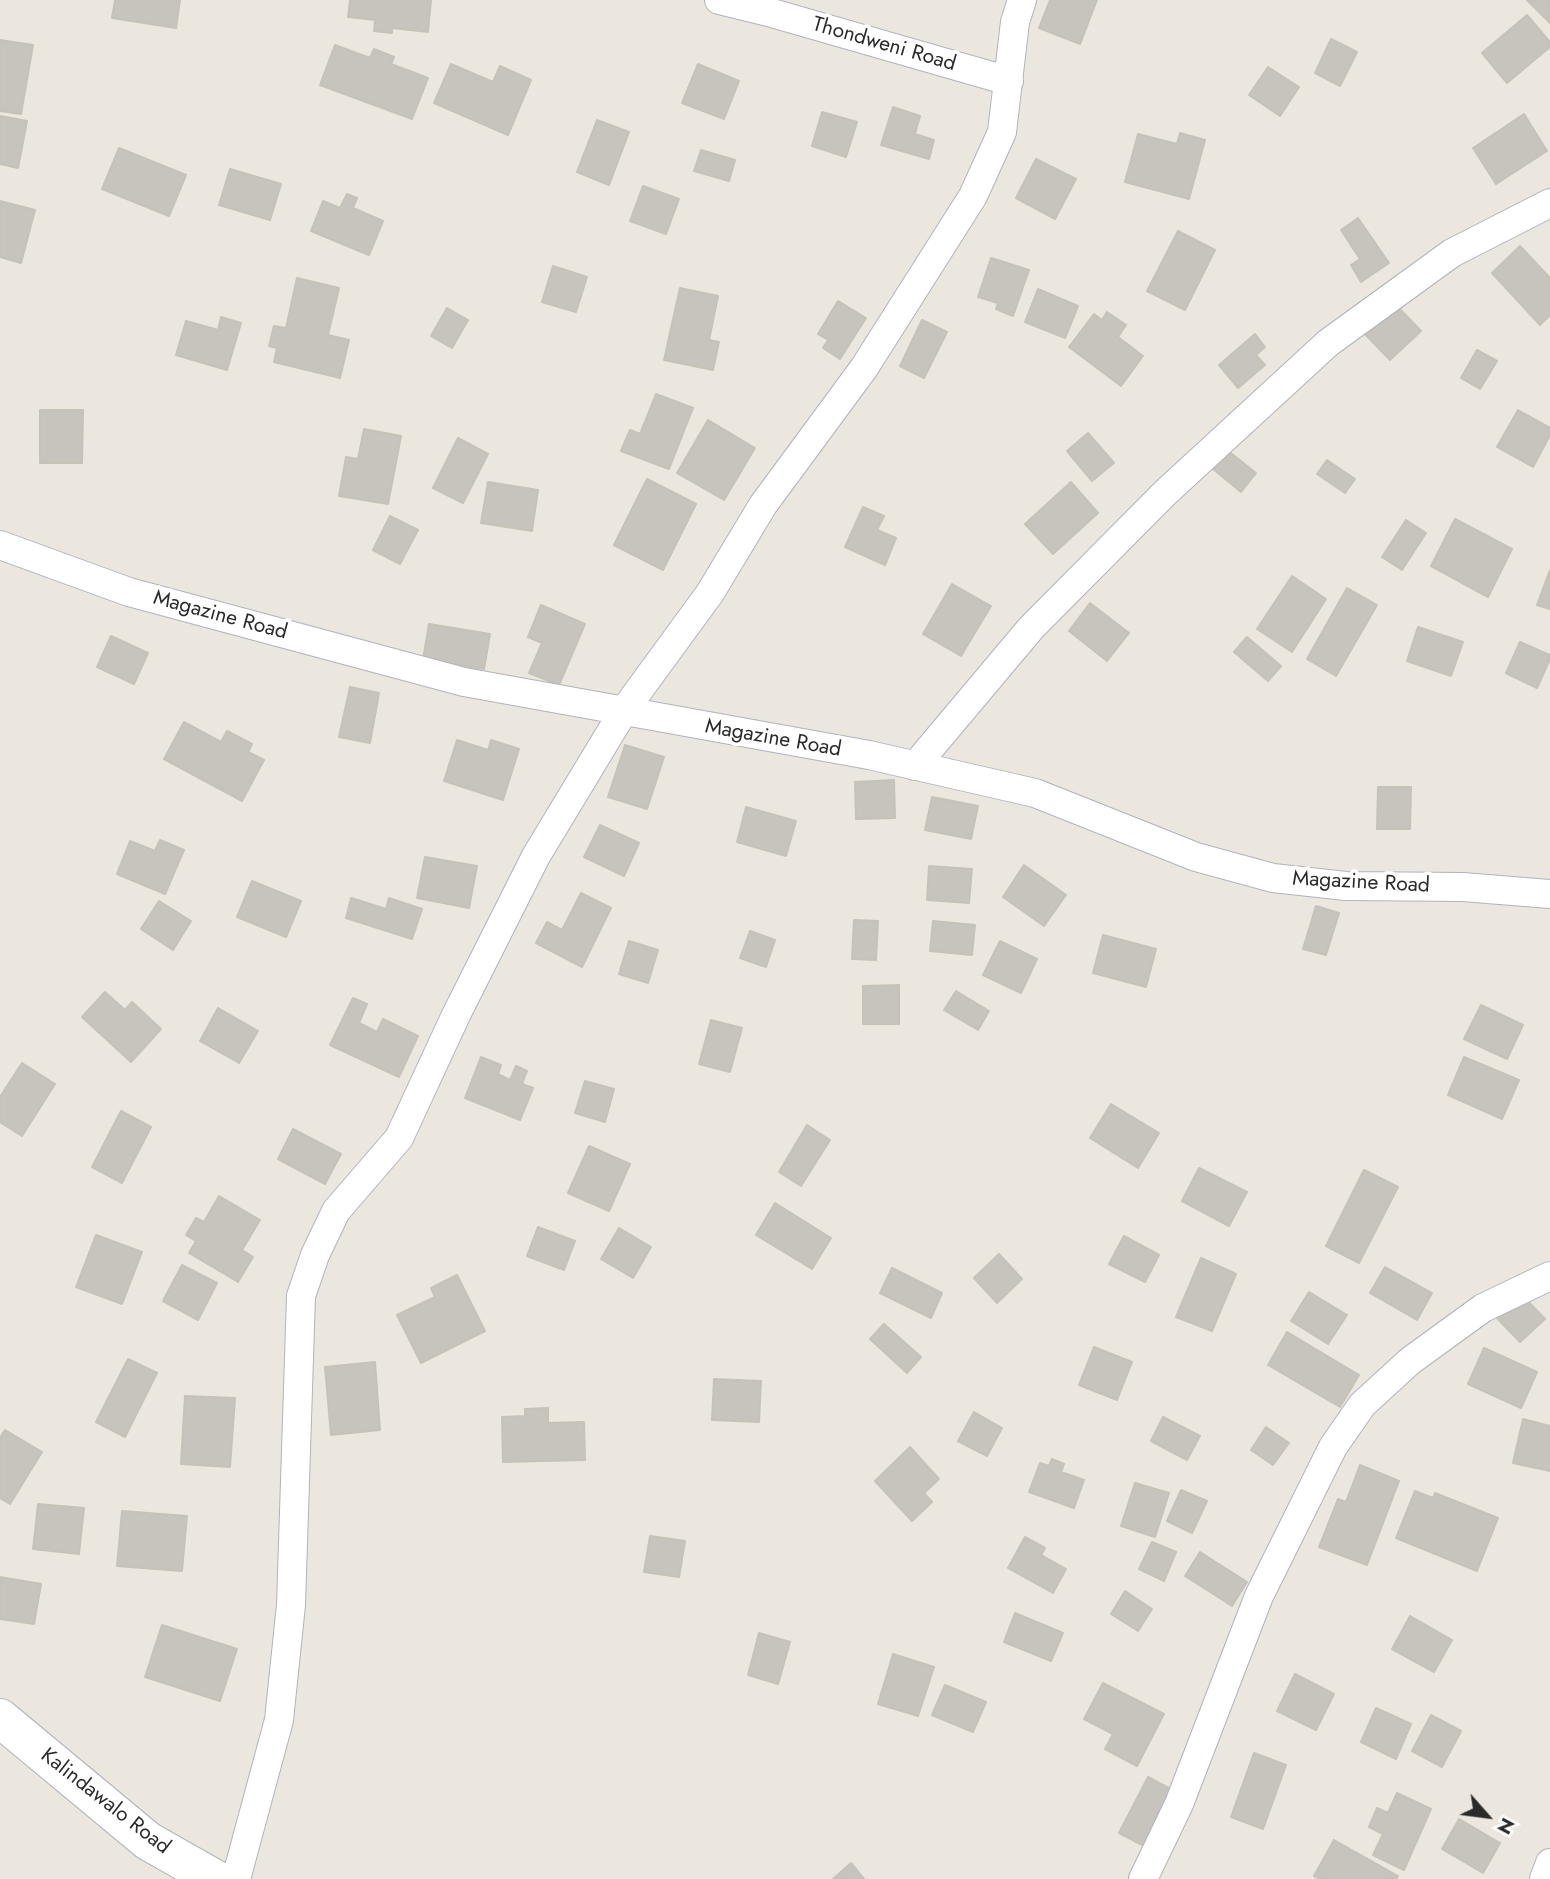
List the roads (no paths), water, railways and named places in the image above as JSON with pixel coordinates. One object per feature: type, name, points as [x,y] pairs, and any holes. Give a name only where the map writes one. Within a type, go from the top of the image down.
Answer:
[{"type":"street","name":"Thondweni Road","points":[[719,0],[1009,81]]},
{"type":"street","points":[[236,1879],[279,1720],[291,1605],[301,1296],[315,1255],[336,1211],[399,1138],[456,1015],[536,856],[623,712],[710,593],[762,505],[864,368],[973,196],[1002,132],[1015,22],[1021,0]]},
{"type":"street","points":[[915,766],[1031,628],[1165,493],[1328,343],[1452,253],[1550,203]]},
{"type":"street","name":"Magazine Road","points":[[0,545],[129,592],[464,682],[869,755],[1035,793],[1196,856],[1273,878],[1346,886],[1463,887],[1550,894]]},
{"type":"street","points":[[1143,1879],[1179,1804],[1259,1596],[1333,1447],[1362,1405],[1410,1361],[1483,1308],[1550,1276]]},
{"type":"street","name":"Kalindawalo Road","points":[[0,1718],[148,1841],[215,1879]]},
{"type":"street","points":[[1544,1879],[1550,1863]]}]
